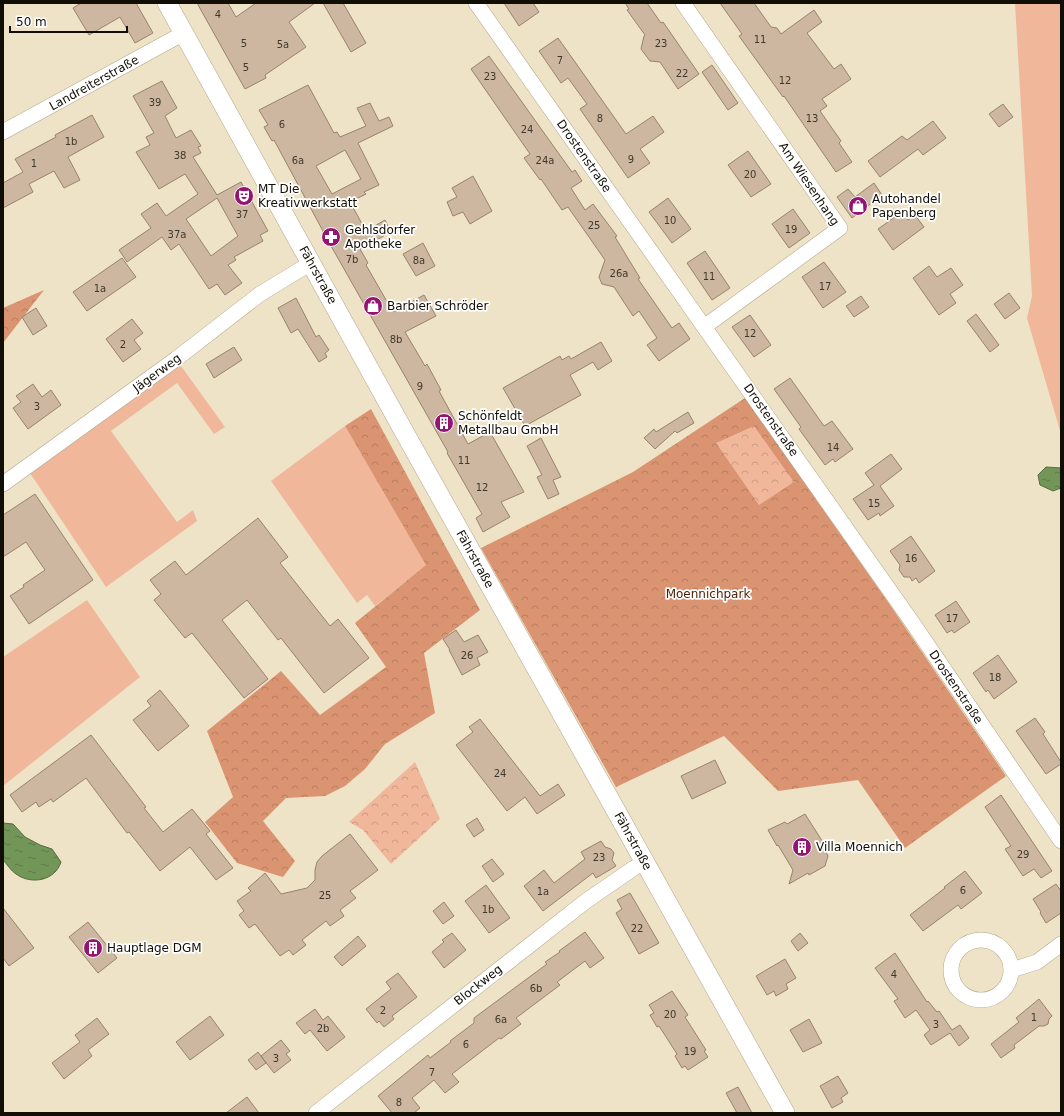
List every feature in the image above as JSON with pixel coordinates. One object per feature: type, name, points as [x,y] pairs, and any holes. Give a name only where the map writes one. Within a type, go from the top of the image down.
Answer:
[{"type":"street","name":"Fährstraße","points":[[167,3],[785,1113]]},
{"type":"street","name":"Drostenstraße","points":[[476,3],[704,327],[770,417],[1061,841]]},
{"type":"street","name":"Am Wiesenhang","points":[[683,3],[840,228],[704,327]]},
{"type":"street","name":"Landreiterstraße","points":[[3,132],[184,33]]},
{"type":"street","name":"Jägerweg","points":[[3,484],[176,359],[260,294],[311,263]]},
{"type":"street","name":"Blockweg","points":[[316,1113],[586,901],[645,862]]},
{"type":"street","points":[[982,939],[993,941],[1003,948],[1010,958],[1012,970],[1010,981],[1003,991],[993,998],[981,1000],[970,998],[960,991],[953,981],[951,969],[953,957],[960,948],[970,941],[982,939]]},
{"type":"street","points":[[1012,970],[1037,962],[1061,944]]},
{"type":"green space","points":[[1015,3],[1061,3],[1061,434],[1027,318],[1032,296]]},
{"type":"green space","points":[[44,290],[3,343],[3,308]]},
{"type":"green space","points":[[176,359],[225,427],[214,434],[177,383],[111,431],[177,522],[193,510],[197,521],[106,587],[26,467]]},
{"type":"green space","name":"Moennichpark","points":[[745,398],[888,602],[1006,776],[905,848],[858,780],[778,791],[724,736],[616,787],[481,548],[633,472]]},
{"type":"green space","points":[[371,409],[480,610],[424,653],[435,713],[385,744],[365,769],[345,786],[325,796],[286,798],[263,821],[295,861],[283,877],[237,863],[205,822],[233,797],[207,731],[281,671],[320,715],[386,667],[355,623],[426,565],[345,426]]},
{"type":"green space","points":[[345,426],[427,565],[375,606],[367,595],[357,603],[271,481]]},
{"type":"green space","points":[[754,426],[794,482],[759,505],[716,443]]},
{"type":"green space","points":[[87,600],[140,677],[3,786],[3,657]]},
{"type":"green space","points":[[415,762],[440,819],[391,864],[363,830],[349,822]]},
{"type":"water","points":[[1046,467],[1061,468],[1061,488],[1053,491],[1040,485],[1038,475]]},
{"type":"water","points":[[3,823],[13,824],[25,837],[40,845],[52,849],[61,862],[54,873],[48,877],[35,880],[22,877],[12,871],[3,860]]},
{"type":"building","points":[[81,3],[136,3],[153,33],[135,43],[120,17],[89,35],[73,8]]},
{"type":"building","points":[[197,3],[228,3],[236,17],[256,3],[315,3],[289,22],[306,47],[265,75],[266,78],[245,89]]},
{"type":"building","points":[[323,3],[343,3],[366,43],[351,52]]},
{"type":"building","points":[[504,3],[533,3],[539,12],[519,26]]},
{"type":"building","points":[[625,3],[647,3],[661,23],[663,22],[699,74],[678,89],[660,62],[650,61],[641,49],[645,35],[627,10],[629,9]]},
{"type":"building","points":[[720,3],[754,3],[771,27],[777,28],[781,34],[814,10],[822,22],[807,33],[834,69],[841,64],[851,79],[822,99],[827,106],[820,111],[841,141],[839,143],[852,162],[836,172],[784,96],[783,97],[739,36],[742,34]]},
{"type":"building","points":[[558,38],[626,134],[653,116],[664,132],[640,149],[650,163],[628,178],[580,109],[587,104],[568,78],[561,83],[539,51]]},
{"type":"building","points":[[489,56],[572,172],[575,170],[582,181],[571,188],[585,210],[593,204],[617,236],[615,237],[640,278],[638,279],[672,328],[679,323],[690,339],[659,361],[647,345],[657,338],[639,311],[633,316],[614,287],[602,284],[599,277],[605,260],[568,207],[562,210],[541,179],[540,180],[524,158],[530,154],[471,69]]},
{"type":"building","points":[[712,65],[738,103],[728,110],[702,72]]},
{"type":"building","points":[[162,81],[177,108],[165,116],[176,138],[191,130],[201,146],[198,147],[201,153],[193,157],[217,195],[241,182],[268,231],[260,235],[263,241],[234,257],[236,260],[228,265],[242,283],[225,295],[217,284],[209,289],[179,244],[171,250],[162,237],[127,262],[119,250],[151,228],[141,214],[157,203],[166,216],[198,194],[185,174],[159,189],[136,152],[150,145],[146,137],[154,133],[133,96]],"holes":[[[217,198],[238,236],[211,256],[186,219]]]},
{"type":"building","points":[[308,85],[334,133],[337,132],[340,137],[366,126],[357,108],[370,103],[379,121],[389,117],[393,126],[358,143],[379,185],[364,192],[366,194],[350,202],[366,231],[385,220],[391,232],[360,249],[368,263],[366,265],[393,312],[424,295],[436,316],[405,332],[425,366],[427,364],[441,390],[439,391],[468,444],[490,432],[524,492],[501,502],[510,517],[483,532],[476,518],[482,514],[331,246],[274,140],[272,141],[264,127],[268,125],[259,110]],"holes":[[[345,150],[361,179],[332,194],[316,166]]]},
{"type":"building","points":[[1003,104],[1013,117],[999,127],[989,114]]},
{"type":"building","points":[[92,115],[104,137],[68,157],[80,180],[64,188],[54,171],[29,184],[33,192],[3,208],[3,183],[23,172],[15,159],[56,137],[55,135]]},
{"type":"building","points":[[933,121],[946,138],[923,155],[918,149],[880,177],[868,161],[902,136],[907,140]]},
{"type":"building","points":[[748,151],[771,184],[751,197],[728,165]]},
{"type":"building","points":[[473,176],[492,211],[470,224],[463,212],[453,216],[447,202],[457,197],[452,188]]},
{"type":"building","points":[[874,183],[882,195],[852,218],[837,197],[848,189],[855,197]]},
{"type":"building","points":[[668,198],[691,229],[672,243],[649,212]]},
{"type":"building","points":[[793,209],[810,233],[789,248],[772,224]]},
{"type":"building","points":[[902,212],[908,220],[915,215],[924,227],[893,250],[878,229]]},
{"type":"building","points":[[423,243],[435,266],[416,276],[403,254]]},
{"type":"building","points":[[705,251],[730,288],[712,300],[687,263]]},
{"type":"building","points":[[122,258],[136,277],[87,311],[73,292]]},
{"type":"building","points":[[824,262],[846,292],[823,308],[802,277]]},
{"type":"building","points":[[929,266],[937,277],[951,268],[963,285],[950,294],[956,303],[939,315],[913,278]]},
{"type":"building","points":[[1009,293],[1020,308],[1005,319],[994,304]]},
{"type":"building","points":[[861,296],[869,307],[854,317],[846,306]]},
{"type":"building","points":[[296,298],[316,337],[319,335],[329,350],[325,353],[327,357],[319,362],[298,329],[291,333],[278,308]]},
{"type":"building","points":[[36,308],[47,326],[33,335],[22,317]]},
{"type":"building","points":[[976,314],[999,345],[990,352],[967,321]]},
{"type":"building","points":[[750,315],[771,345],[754,357],[732,327]]},
{"type":"building","points":[[132,319],[143,333],[134,340],[141,349],[123,362],[106,339]]},
{"type":"building","points":[[601,342],[612,361],[598,370],[593,362],[570,375],[581,395],[525,426],[503,388],[560,356],[562,360],[569,356],[571,359]]},
{"type":"building","points":[[234,347],[242,360],[214,378],[206,364]]},
{"type":"building","points":[[790,378],[824,426],[832,421],[853,449],[835,462],[833,459],[825,465],[799,429],[801,427],[774,389]]},
{"type":"building","points":[[33,384],[42,397],[51,390],[61,405],[28,429],[13,408],[21,402],[16,396]]},
{"type":"building","points":[[688,412],[694,423],[677,433],[675,431],[655,449],[644,438],[654,429],[656,432]]},
{"type":"building","points":[[541,438],[561,477],[553,480],[559,494],[548,499],[537,477],[542,475],[527,446]]},
{"type":"building","points":[[891,454],[902,469],[880,486],[894,506],[880,516],[879,513],[868,520],[853,499],[874,485],[865,473]]},
{"type":"building","points":[[35,494],[93,580],[29,624],[10,596],[45,570],[26,542],[3,557],[3,515]]},
{"type":"building","points":[[258,518],[288,557],[280,563],[330,626],[338,619],[369,658],[324,693],[281,638],[278,640],[247,600],[222,620],[268,679],[244,698],[192,633],[185,638],[154,600],[161,594],[150,580],[175,561],[186,575]]},
{"type":"building","points":[[911,536],[935,571],[919,583],[916,578],[912,581],[910,577],[904,577],[899,570],[900,565],[890,551]]},
{"type":"building","points":[[956,601],[970,622],[954,633],[952,630],[947,633],[935,615]]},
{"type":"building","points":[[456,630],[464,642],[478,635],[488,652],[477,658],[480,665],[462,675],[443,639]]},
{"type":"building","points":[[998,655],[1017,682],[994,699],[988,690],[986,692],[973,673]]},
{"type":"building","points":[[160,690],[189,726],[158,751],[133,720],[151,706],[147,701]]},
{"type":"building","points":[[1035,718],[1045,732],[1043,734],[1061,762],[1061,764],[1046,774],[1016,731]]},
{"type":"building","points":[[480,719],[540,796],[558,784],[565,795],[537,814],[525,797],[507,811],[456,745],[473,732],[469,727]]},
{"type":"building","points":[[91,735],[146,807],[144,808],[163,832],[192,809],[210,831],[206,834],[233,868],[216,880],[190,847],[160,871],[129,832],[127,833],[86,778],[53,802],[51,799],[39,807],[36,802],[22,812],[10,795]]},
{"type":"building","points":[[715,760],[726,783],[692,799],[681,776]]},
{"type":"building","points":[[1001,795],[1052,871],[1041,878],[1034,869],[1023,876],[1005,849],[1011,846],[985,807]]},
{"type":"building","name":"Villa Moennich","points":[[805,814],[826,847],[824,848],[828,856],[825,866],[809,875],[808,873],[789,884],[793,870],[768,830],[785,822],[787,824]]},
{"type":"building","points":[[477,818],[484,830],[474,837],[466,825]]},
{"type":"building","points":[[350,834],[378,870],[350,891],[356,898],[340,910],[344,916],[330,926],[326,921],[302,940],[306,945],[293,955],[289,950],[280,956],[255,924],[249,928],[239,915],[244,911],[237,901],[251,891],[248,888],[265,873],[281,894],[307,888],[315,880],[317,862],[322,856]]},
{"type":"building","points":[[601,841],[605,847],[611,849],[614,853],[612,860],[616,866],[596,878],[593,873],[543,911],[524,886],[544,870],[554,883],[585,859],[581,852]]},
{"type":"building","points":[[492,859],[504,874],[493,882],[482,866]]},
{"type":"building","points":[[965,871],[982,893],[961,909],[958,905],[923,931],[910,915]]},
{"type":"building","points":[[1056,884],[1061,891],[1061,913],[1046,923],[1033,899]]},
{"type":"building","points":[[486,885],[510,918],[489,933],[465,901]]},
{"type":"building","points":[[630,893],[659,943],[639,954],[616,913],[622,909],[617,900]]},
{"type":"building","points":[[444,902],[454,916],[443,924],[433,911]]},
{"type":"building","points":[[3,908],[34,948],[9,966],[3,958]]},
{"type":"building","name":"Hauptlage DGM","points":[[88,922],[117,958],[98,973],[69,937]]},
{"type":"building","points":[[585,932],[604,958],[590,968],[585,961],[557,982],[560,985],[516,1018],[521,1024],[501,1039],[499,1038],[452,1074],[459,1082],[445,1093],[434,1080],[412,1098],[420,1108],[414,1113],[392,1113],[378,1096],[428,1055],[430,1058],[451,1042],[450,1041],[474,1023],[474,1018],[547,964],[545,962]]},
{"type":"building","points":[[452,933],[466,950],[444,968],[432,952],[444,942],[442,940]]},
{"type":"building","points":[[800,933],[808,943],[798,951],[791,941]]},
{"type":"building","points":[[358,936],[366,946],[342,966],[334,957]]},
{"type":"building","points":[[895,953],[927,1002],[928,1001],[937,1012],[939,1011],[952,1030],[960,1025],[969,1038],[959,1046],[950,1033],[931,1045],[924,1035],[930,1030],[916,1010],[905,1018],[894,1001],[898,999],[875,968]]},
{"type":"building","points":[[785,959],[796,978],[786,984],[788,989],[776,996],[774,991],[767,995],[756,976]]},
{"type":"building","points":[[398,973],[417,997],[392,1016],[394,1019],[384,1027],[379,1021],[377,1023],[366,1009],[391,989],[386,982]]},
{"type":"building","points":[[672,991],[688,1015],[685,1017],[706,1050],[704,1051],[708,1057],[688,1070],[685,1066],[682,1068],[675,1056],[677,1054],[650,1015],[654,1013],[649,1005]]},
{"type":"building","points":[[1039,999],[1052,1016],[1049,1019],[1048,1024],[1039,1026],[1014,1045],[1015,1048],[1001,1058],[991,1044],[1019,1022],[1016,1018]]},
{"type":"building","points":[[315,1009],[323,1020],[328,1016],[345,1037],[327,1051],[310,1030],[305,1034],[296,1023]]},
{"type":"building","points":[[210,1016],[224,1035],[190,1060],[176,1042]]},
{"type":"building","points":[[97,1018],[109,1034],[88,1050],[92,1056],[64,1079],[52,1063],[80,1042],[75,1035]]},
{"type":"building","points":[[809,1019],[822,1043],[803,1052],[790,1030]]},
{"type":"building","points":[[281,1040],[290,1051],[286,1054],[291,1060],[274,1073],[261,1056]]},
{"type":"building","points":[[258,1052],[266,1063],[256,1070],[248,1060]]},
{"type":"building","points":[[838,1076],[848,1093],[841,1098],[843,1102],[832,1108],[820,1086]]},
{"type":"building","points":[[738,1087],[752,1113],[737,1113],[726,1093]]},
{"type":"building","points":[[247,1097],[259,1113],[226,1113]]},
{"type":"place","name":"MT Die Kreativwerkstatt","points":[[244,196]]},
{"type":"place","name":"Autohandel Papenberg","points":[[858,206]]},
{"type":"place","name":"Gehlsdorfer Apotheke","points":[[331,237]]},
{"type":"place","name":"Barbier Schröder","points":[[373,306]]},
{"type":"place","name":"Schönfeldt Metallbau GmbH","points":[[444,423]]},
{"type":"place","name":"Villa Moennich","points":[[802,847]]},
{"type":"place","name":"Hauptlage DGM","points":[[93,948]]}]
